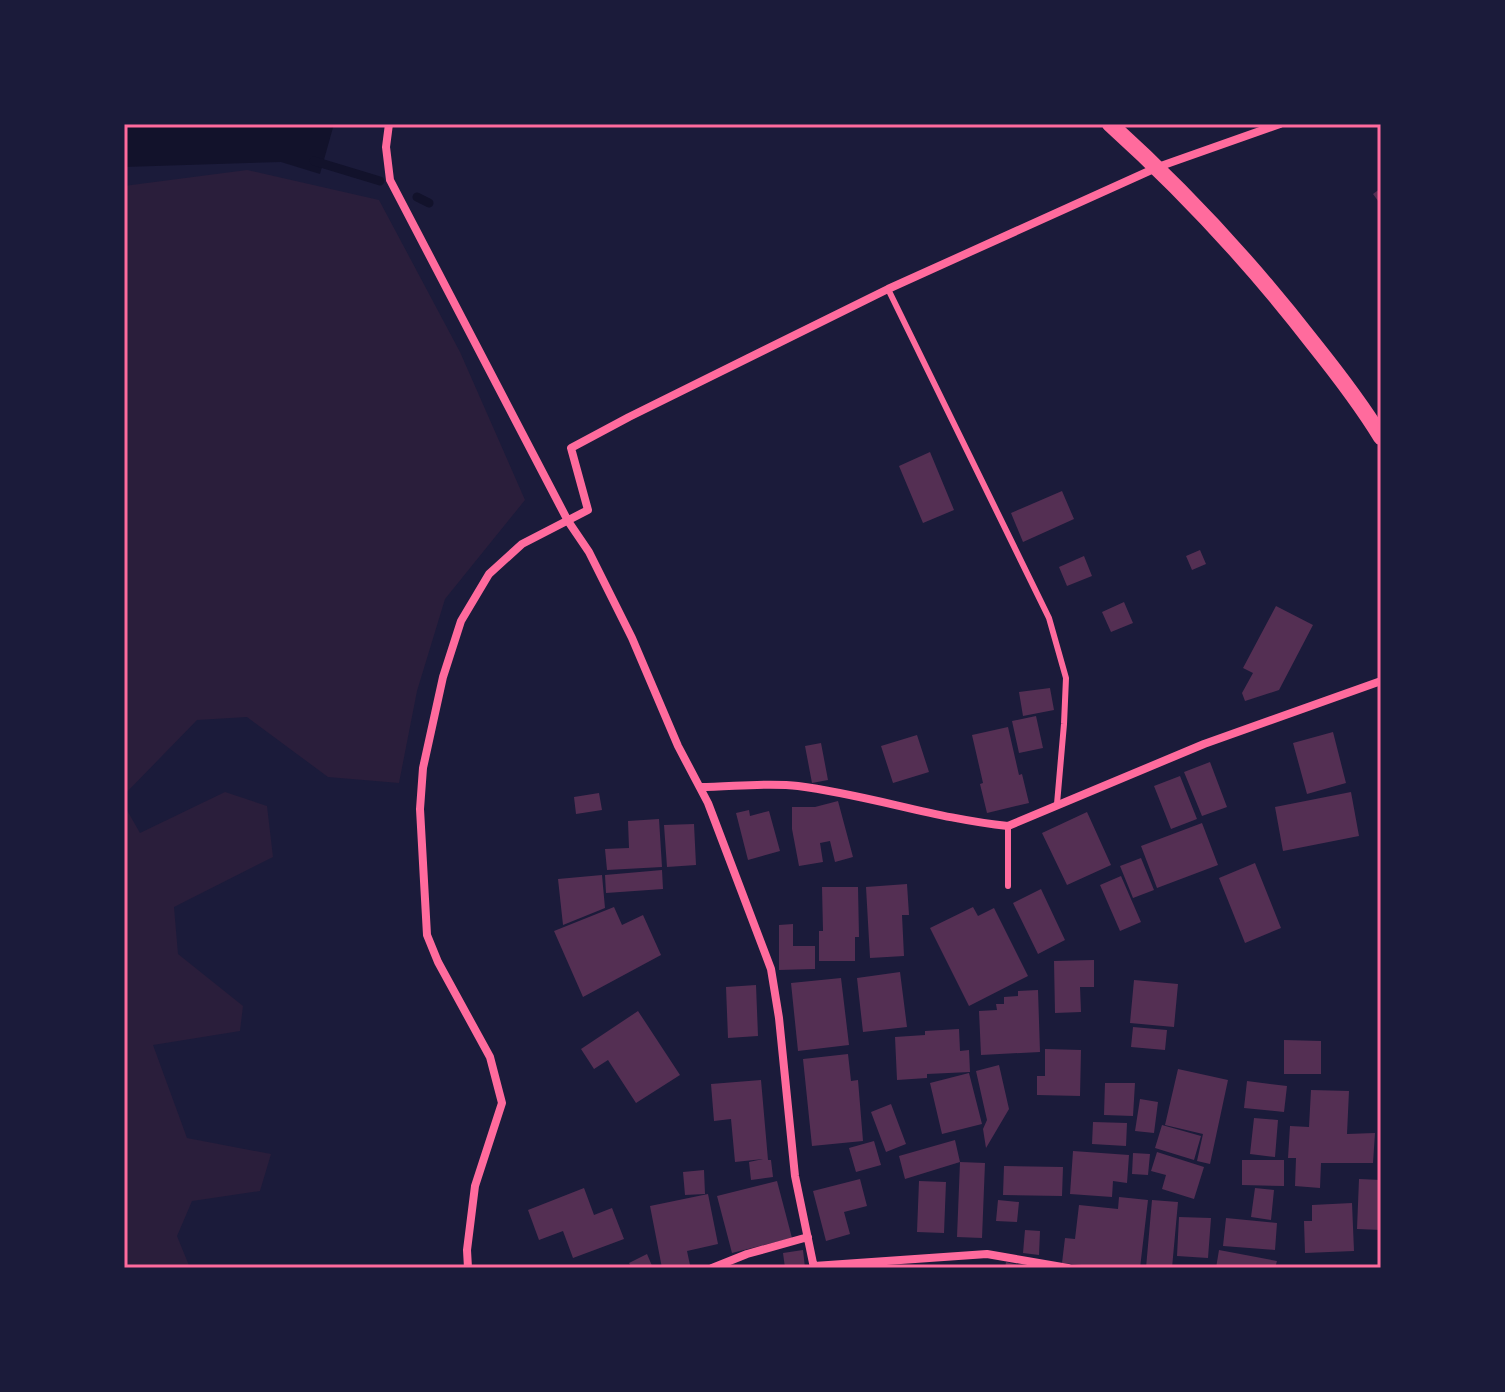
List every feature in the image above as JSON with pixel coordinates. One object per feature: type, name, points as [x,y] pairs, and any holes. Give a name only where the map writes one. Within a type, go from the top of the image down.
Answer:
[{"type":"main road","points":[[1110,124],[1158,167],[1272,290],[1334,369],[1381,437]]},
{"type":"street","points":[[389,124],[386,147],[390,180],[632,638],[678,746],[708,803],[771,969],[795,1176],[814,1267],[987,1254],[1068,1268]]},
{"type":"street","points":[[468,1268],[467,1250],[475,1186],[502,1103],[490,1057],[438,962],[427,935],[420,809],[423,768],[443,677],[461,621],[489,574],[522,544],[588,510],[571,448],[888,289],[1158,167],[1280,124]]},
{"type":"street","points":[[700,787],[793,785],[835,791],[974,822],[1008,826],[1204,744],[1381,681]]},
{"type":"street","points":[[712,1268],[747,1254],[808,1237]]},
{"type":"lane","points":[[888,289],[1049,618],[1066,678],[1057,804]]},
{"type":"lane","points":[[1008,826],[1008,886]]},
{"type":"shaded area","points":[[124,124],[334,124],[320,174],[281,162],[124,167]]},
{"type":"shaded area","points":[[247,170],[379,200],[460,352],[525,500],[445,599],[417,691],[399,783],[328,777],[247,717],[197,720],[124,795],[124,186]]},
{"type":"shaded area","points":[[225,792],[267,806],[273,857],[174,907],[178,954],[243,1006],[240,1031],[153,1045],[187,1138],[271,1154],[260,1191],[192,1201],[177,1236],[190,1268],[124,1268],[124,805],[140,833]]},
{"type":"building","points":[[1381,188],[1381,205],[1373,194]]},
{"type":"building","points":[[930,452],[954,510],[923,523],[899,466]]},
{"type":"building","points":[[1062,491],[1074,519],[1023,542],[1011,513]]},
{"type":"building","points":[[1200,550],[1206,564],[1192,570],[1186,556]]},
{"type":"building","points":[[1084,556],[1092,576],[1067,586],[1059,567]]},
{"type":"building","points":[[1124,602],[1133,623],[1111,632],[1102,612]]},
{"type":"building","points":[[1276,606],[1313,625],[1279,690],[1245,701],[1242,693],[1253,673],[1243,668]]},
{"type":"building","points":[[1050,688],[1054,710],[1023,716],[1019,692]]},
{"type":"building","points":[[1036,716],[1043,748],[1019,753],[1012,721]]},
{"type":"building","points":[[1008,727],[1029,803],[987,813],[972,735]]},
{"type":"building","points":[[1333,732],[1346,783],[1307,794],[1293,743]]},
{"type":"building","points":[[917,735],[929,772],[893,783],[881,746]]},
{"type":"building","points":[[821,743],[828,780],[812,783],[805,746]]},
{"type":"building","points":[[1210,762],[1227,807],[1202,816],[1184,772]]},
{"type":"building","points":[[1180,776],[1197,819],[1171,829],[1154,786]]},
{"type":"building","points":[[1351,792],[1359,836],[1283,851],[1275,807]]},
{"type":"building","points":[[599,793],[602,810],[576,814],[574,797]]},
{"type":"building","points":[[838,801],[853,857],[835,862],[830,841],[820,843],[823,862],[799,866],[792,829],[792,807],[815,807]]},
{"type":"building","points":[[749,810],[750,816],[769,811],[780,851],[748,860],[736,813]]},
{"type":"building","points":[[1087,812],[1111,865],[1067,885],[1042,833]]},
{"type":"building","points":[[659,819],[662,867],[607,870],[605,849],[629,848],[628,821]]},
{"type":"building","points":[[1202,823],[1218,865],[1157,888],[1141,846]]},
{"type":"building","points":[[694,824],[696,865],[667,867],[664,825]]},
{"type":"building","points":[[1141,858],[1154,890],[1133,898],[1120,866]]},
{"type":"building","points":[[1255,863],[1281,928],[1245,943],[1219,878]]},
{"type":"building","points":[[662,870],[663,889],[606,893],[605,875]]},
{"type":"building","points":[[602,875],[605,908],[563,925],[558,879]]},
{"type":"building","points":[[1121,876],[1141,922],[1120,931],[1100,885]]},
{"type":"building","points":[[907,884],[909,915],[902,915],[904,956],[870,958],[866,887]]},
{"type":"building","points":[[822,887],[858,887],[859,937],[855,937],[855,961],[819,961],[819,931],[823,931]]},
{"type":"building","points":[[1041,889],[1065,940],[1038,954],[1013,903]]},
{"type":"building","points":[[614,907],[622,925],[643,915],[661,955],[583,997],[554,931]]},
{"type":"building","points":[[973,907],[978,916],[994,908],[1028,976],[969,1006],[930,928]]},
{"type":"building","points":[[793,924],[793,946],[815,946],[815,969],[779,970],[779,925]]},
{"type":"building","points":[[1094,960],[1094,987],[1080,987],[1081,1012],[1055,1013],[1054,961]]},
{"type":"building","points":[[900,972],[907,1027],[863,1032],[857,978]]},
{"type":"building","points":[[841,978],[849,1045],[798,1051],[791,983]]},
{"type":"building","points":[[1134,980],[1178,984],[1174,1027],[1130,1023]]},
{"type":"building","points":[[756,985],[758,1036],[728,1038],[726,987]]},
{"type":"building","points":[[1038,990],[1040,1052],[981,1055],[979,1011],[997,1010],[996,1004],[1004,1004],[1004,997],[1018,996],[1018,991]]},
{"type":"building","points":[[638,1011],[680,1075],[636,1103],[608,1060],[594,1069],[581,1049]]},
{"type":"building","points":[[1133,1027],[1167,1030],[1165,1050],[1131,1047]]},
{"type":"building","points":[[959,1029],[960,1051],[969,1050],[970,1072],[927,1074],[927,1078],[897,1080],[895,1037]]},
{"type":"building","points":[[1284,1040],[1321,1041],[1321,1074],[1284,1074]]},
{"type":"building","points":[[1045,1049],[1081,1050],[1080,1096],[1037,1095],[1037,1076],[1045,1076]]},
{"type":"building","points":[[848,1054],[851,1081],[858,1080],[863,1141],[812,1146],[803,1059]]},
{"type":"building","points":[[999,1065],[1009,1109],[986,1148],[983,1129],[987,1120],[976,1071]]},
{"type":"building","points":[[1178,1069],[1228,1080],[1210,1164],[1197,1161],[1203,1134],[1165,1125]]},
{"type":"building","points":[[969,1073],[982,1124],[942,1134],[930,1083]]},
{"type":"building","points":[[761,1080],[768,1160],[771,1160],[773,1177],[751,1180],[749,1162],[763,1159],[735,1162],[731,1119],[714,1121],[711,1084]]},
{"type":"building","points":[[1247,1081],[1287,1086],[1284,1112],[1244,1108]]},
{"type":"building","points":[[1105,1083],[1135,1083],[1133,1116],[1104,1115]]},
{"type":"building","points":[[1311,1090],[1349,1091],[1347,1134],[1375,1133],[1373,1163],[1321,1163],[1320,1188],[1295,1186],[1296,1158],[1288,1158],[1290,1126],[1309,1127]]},
{"type":"building","points":[[1140,1099],[1158,1102],[1154,1133],[1135,1131]]},
{"type":"building","points":[[891,1104],[906,1144],[886,1152],[871,1112]]},
{"type":"building","points":[[1254,1118],[1278,1120],[1275,1157],[1250,1154]]},
{"type":"building","points":[[1093,1122],[1127,1123],[1126,1146],[1092,1144]]},
{"type":"building","points":[[1162,1125],[1201,1136],[1194,1160],[1155,1148]]},
{"type":"building","points":[[955,1140],[960,1162],[905,1179],[899,1156]]},
{"type":"building","points":[[874,1141],[881,1165],[856,1172],[849,1148]]},
{"type":"building","points":[[1073,1151],[1129,1155],[1127,1183],[1113,1181],[1112,1197],[1070,1194]]},
{"type":"building","points":[[1157,1152],[1204,1167],[1194,1199],[1162,1189],[1166,1175],[1151,1171]]},
{"type":"building","points":[[1133,1153],[1150,1154],[1148,1175],[1132,1174]]},
{"type":"building","points":[[1242,1160],[1284,1160],[1284,1186],[1242,1185]]},
{"type":"building","points":[[960,1162],[985,1163],[982,1238],[957,1237]]},
{"type":"building","points":[[1004,1166],[1063,1167],[1062,1196],[1003,1195]]},
{"type":"building","points":[[704,1170],[705,1194],[685,1195],[683,1172]]},
{"type":"building","points":[[860,1179],[867,1206],[844,1212],[850,1234],[826,1241],[813,1191]]},
{"type":"building","points":[[1359,1179],[1381,1180],[1381,1230],[1357,1229]]},
{"type":"building","points":[[777,1181],[792,1238],[732,1253],[717,1196]]},
{"type":"building","points":[[919,1181],[946,1182],[944,1233],[917,1232]]},
{"type":"building","points":[[584,1188],[594,1215],[612,1208],[624,1239],[573,1258],[563,1231],[539,1240],[528,1210]]},
{"type":"building","points":[[1255,1188],[1274,1190],[1271,1220],[1251,1217]]},
{"type":"building","points":[[708,1194],[718,1244],[687,1251],[690,1265],[662,1268],[650,1206]]},
{"type":"building","points":[[1119,1197],[1148,1200],[1140,1268],[1062,1263],[1065,1238],[1075,1239],[1079,1205],[1118,1209]]},
{"type":"building","points":[[998,1200],[1019,1202],[1017,1222],[996,1221]]},
{"type":"building","points":[[1152,1200],[1178,1202],[1172,1268],[1146,1268]]},
{"type":"building","points":[[1352,1203],[1354,1251],[1305,1253],[1304,1221],[1312,1221],[1312,1205]]},
{"type":"building","points":[[1179,1217],[1211,1218],[1208,1258],[1177,1256]]},
{"type":"building","points":[[1226,1218],[1277,1223],[1275,1250],[1223,1246]]},
{"type":"building","points":[[1025,1230],[1040,1231],[1039,1255],[1023,1253]]},
{"type":"building","points":[[803,1250],[805,1268],[785,1268],[783,1253]]},
{"type":"building","points":[[1219,1250],[1277,1261],[1275,1268],[1216,1268]]},
{"type":"building","points":[[647,1254],[653,1268],[632,1268],[629,1263]]},
{"type":"building","points":[[1006,1262],[1026,1267],[1026,1268],[1005,1268]]},
{"type":"waterway","points":[[314,161],[380,181]]},
{"type":"waterway","points":[[417,197],[429,203]]}]
